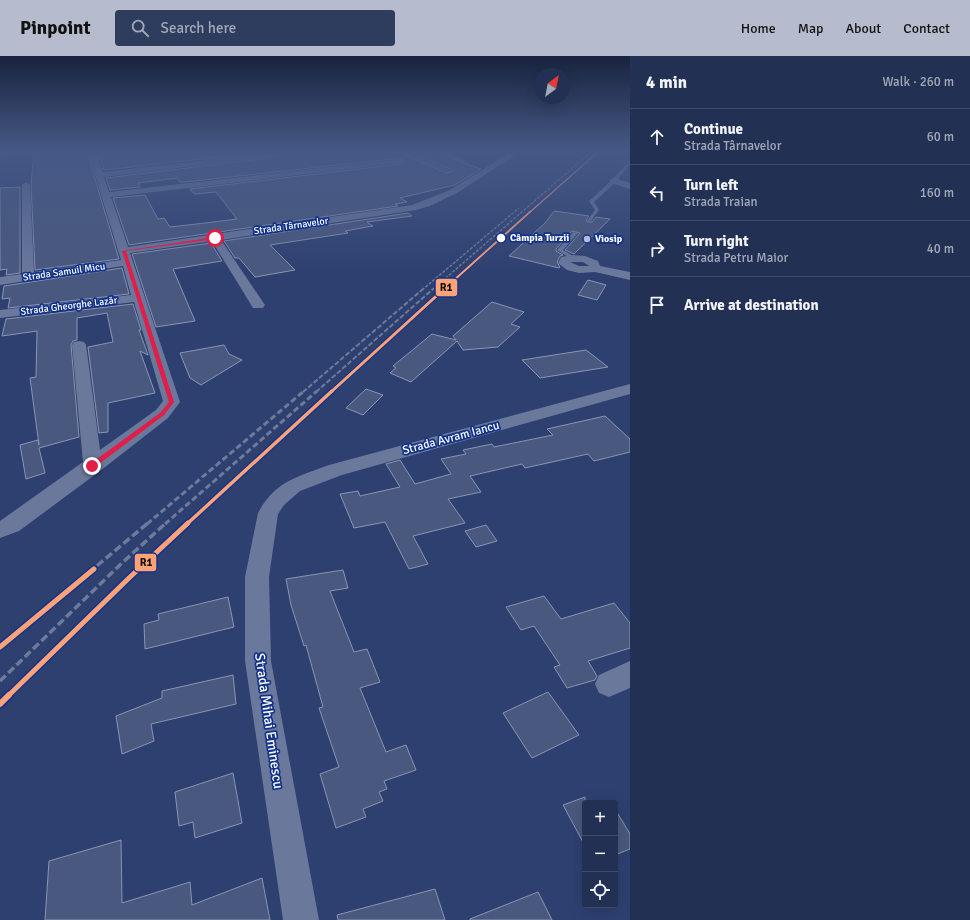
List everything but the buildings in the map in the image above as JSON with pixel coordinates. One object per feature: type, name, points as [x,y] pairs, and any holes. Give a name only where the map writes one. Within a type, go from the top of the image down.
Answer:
[{"type":"street","points":[[26,192],[28,277]]},
{"type":"street","points":[[0,530],[11,525],[162,414],[172,402],[106,195],[129,192]]},
{"type":"street","name":"Strada Târnavelor","points":[[126,256],[215,238],[424,206],[450,192]]},
{"type":"street","points":[[215,238],[258,305]]},
{"type":"street","name":"Strada Samuil Micu","points":[[0,281],[28,277],[126,256]]},
{"type":"street","points":[[573,258],[566,259],[564,263],[569,267],[579,270],[589,270],[595,268],[630,276]]},
{"type":"street","name":"Strada Gheorghe Lazăr","points":[[0,314],[139,298]]},
{"type":"street","points":[[78,344],[92,466]]},
{"type":"street","name":"Strada Avram Iancu","points":[[277,500],[293,486],[336,470],[630,389]]},
{"type":"street","name":"Strada Mihai Eminescu","points":[[277,500],[268,513],[257,576],[258,661],[301,920]]},
{"type":"lane","points":[[589,220],[597,210],[591,202],[602,192]]},
{"type":"lane","points":[[573,258],[560,250],[575,233]]},
{"type":"railway","points":[[432,290],[545,192]]},
{"type":"railway","points":[[422,290],[519,208]]},
{"type":"railway","points":[[303,392],[423,289]]},
{"type":"railway","points":[[316,392],[433,289]]},
{"type":"railway","points":[[147,524],[304,391]]},
{"type":"railway","points":[[165,524],[317,391]]},
{"type":"railway","points":[[0,647],[148,523]]},
{"type":"railway","points":[[0,681],[123,562],[166,523]]},
{"type":"transit line","name":"R1","points":[[0,704],[129,578],[247,468],[378,348],[553,192]]},
{"type":"transit line","name":"R1","points":[[0,647],[94,569]]},
{"type":"place","name":"Câmpia Turzii","points":[[501,238]]},
{"type":"place","name":"Viosip","points":[[587,239]]},
{"type":"route","points":[[92,466],[162,414],[172,402],[124,251],[215,238]]}]
